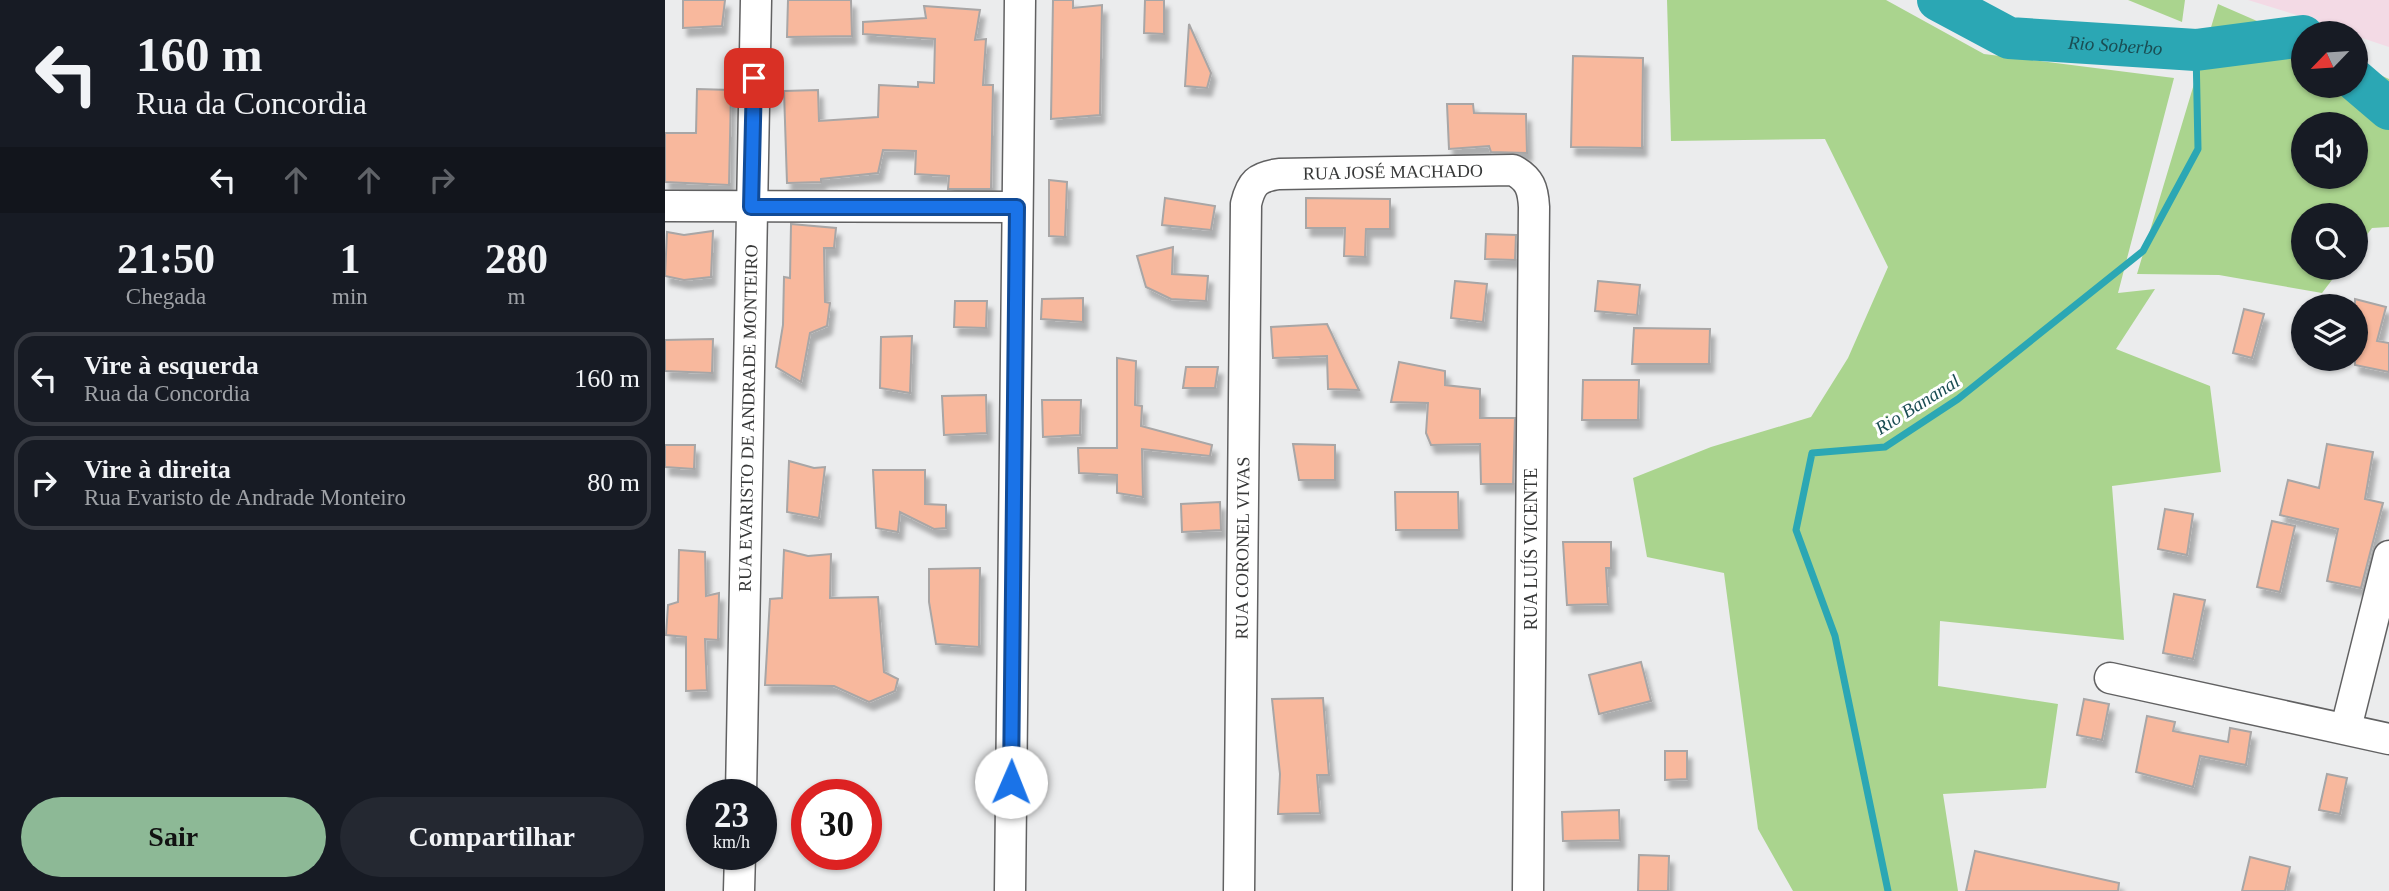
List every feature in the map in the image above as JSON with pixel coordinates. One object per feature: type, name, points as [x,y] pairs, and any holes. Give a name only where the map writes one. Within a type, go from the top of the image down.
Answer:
[{"type":"street","name":"RUA EVARISTO DE ANDRADE MONTEIRO","points":[[741,779],[756,0]]},
{"type":"street","points":[[1010,891],[1020,0]]},
{"type":"street","name":"RUA JOSÉ MACHADO","points":[[1246,204],[1251,186],[1262,176],[1513,170],[1524,176],[1533,190],[1534,208]]},
{"type":"street","name":"RUA CORONEL VIVAS","points":[[1239,891],[1246,204]]},
{"type":"street","points":[[665,206],[1017,207]]},
{"type":"street","name":"RUA LUÍS VICENTE","points":[[1528,891],[1534,208]]},
{"type":"street","points":[[2346,728],[2389,556]]},
{"type":"street","points":[[2109,678],[2389,739]]},
{"type":"street","points":[[739,891],[740,870]]},
{"type":"shaded area","points":[[2248,0],[2389,0],[2389,47],[2368,40],[2368,21],[2316,21]]},
{"type":"green space","points":[[1667,0],[1886,0],[1984,54],[2174,78],[2118,293],[2155,289],[2116,349],[2210,386],[2221,472],[2112,486],[2124,640],[1940,621],[1938,686],[2058,704],[2046,788],[1943,794],[1958,891],[1793,891],[1758,829],[1724,573],[1647,557],[1633,478],[1711,447],[1811,417],[1848,358],[1888,267],[1825,139],[1671,141]]},
{"type":"green space","points":[[2128,0],[2185,0],[2182,22]]},
{"type":"green space","points":[[2218,4],[2291,36],[2291,98],[2368,98],[2368,69],[2389,79],[2389,227],[2372,228],[2368,233],[2368,203],[2291,203],[2291,280],[2332,280],[2322,293],[2219,275],[2137,274]]},
{"type":"building","points":[[683,0],[725,0],[722,26],[683,28]]},
{"type":"building","points":[[788,0],[851,0],[852,36],[787,37]]},
{"type":"building","points":[[1053,0],[1073,0],[1073,8],[1102,5],[1100,115],[1051,119]]},
{"type":"building","points":[[1145,0],[1164,0],[1164,34],[1144,33]]},
{"type":"building","points":[[924,6],[980,10],[975,40],[986,39],[983,85],[993,85],[991,189],[948,189],[949,176],[915,174],[916,151],[883,150],[878,173],[821,179],[821,182],[787,183],[784,91],[818,90],[819,121],[878,117],[879,85],[918,87],[918,82],[934,83],[935,39],[863,34],[863,22],[926,18]]},
{"type":"building","points":[[1189,24],[1211,73],[1207,88],[1185,86]]},
{"type":"building","points":[[1573,56],[1643,58],[1642,148],[1571,147]]},
{"type":"building","points":[[697,89],[731,90],[729,185],[665,182],[665,133],[696,133]]},
{"type":"building","points":[[1447,104],[1473,104],[1474,113],[1526,114],[1527,153],[1491,152],[1489,146],[1449,149]]},
{"type":"building","points":[[1049,180],[1067,182],[1065,237],[1049,236]]},
{"type":"building","points":[[1165,198],[1215,206],[1211,230],[1162,225]]},
{"type":"building","points":[[1306,198],[1390,199],[1390,229],[1366,229],[1365,257],[1344,256],[1345,228],[1306,228]]},
{"type":"building","points":[[791,224],[836,228],[834,248],[824,248],[825,302],[830,303],[827,326],[810,333],[801,382],[776,367],[783,325],[784,277],[790,278]]},
{"type":"building","points":[[713,231],[711,277],[684,280],[665,276],[667,232],[684,235]]},
{"type":"building","points":[[1486,234],[1516,235],[1515,260],[1485,259]]},
{"type":"building","points":[[1173,247],[1172,274],[1208,276],[1206,301],[1171,299],[1146,287],[1137,256]]},
{"type":"building","points":[[1455,281],[1487,284],[1483,322],[1451,318]]},
{"type":"building","points":[[1598,281],[1640,285],[1637,315],[1595,311]]},
{"type":"building","points":[[1083,298],[1083,322],[1041,319],[1042,299]]},
{"type":"building","points":[[955,301],[987,301],[986,328],[954,327]]},
{"type":"building","points":[[2368,302],[2386,307],[2377,341],[2389,343],[2389,372],[2368,368]]},
{"type":"building","points":[[2244,309],[2264,314],[2252,358],[2233,353]]},
{"type":"building","points":[[1327,324],[1359,390],[1328,389],[1327,356],[1273,358],[1271,327]]},
{"type":"building","points":[[1634,328],[1710,329],[1709,364],[1632,364]]},
{"type":"building","points":[[912,336],[910,393],[880,388],[881,337]]},
{"type":"building","points":[[713,339],[712,373],[665,371],[665,340]]},
{"type":"building","points":[[1117,358],[1136,361],[1135,405],[1142,406],[1141,426],[1212,445],[1210,456],[1142,449],[1143,497],[1117,493],[1117,475],[1079,473],[1078,448],[1117,448]]},
{"type":"building","points":[[1399,362],[1445,371],[1445,385],[1480,389],[1480,418],[1515,418],[1513,484],[1481,484],[1480,444],[1431,445],[1426,433],[1428,403],[1391,402]]},
{"type":"building","points":[[1186,367],[1218,367],[1215,388],[1183,388]]},
{"type":"building","points":[[1583,380],[1639,380],[1638,420],[1582,420]]},
{"type":"building","points":[[986,395],[987,433],[944,435],[942,396]]},
{"type":"building","points":[[1042,400],[1081,400],[1080,435],[1043,437]]},
{"type":"building","points":[[1293,444],[1335,445],[1335,480],[1299,480]]},
{"type":"building","points":[[2327,444],[2373,452],[2365,499],[2383,503],[2361,588],[2327,581],[2338,529],[2280,515],[2288,480],[2319,488]]},
{"type":"building","points":[[665,445],[695,445],[694,469],[665,467]]},
{"type":"building","points":[[789,461],[814,468],[825,467],[819,518],[787,512]]},
{"type":"building","points":[[873,470],[925,470],[925,504],[946,505],[946,528],[934,529],[900,512],[898,532],[876,528]]},
{"type":"building","points":[[1395,492],[1458,492],[1459,530],[1396,530]]},
{"type":"building","points":[[1220,502],[1221,530],[1182,532],[1181,504]]},
{"type":"building","points":[[2165,509],[2193,514],[2187,555],[2158,549]]},
{"type":"building","points":[[2272,521],[2295,526],[2280,592],[2257,587]]},
{"type":"building","points":[[1563,542],[1611,542],[1611,568],[1606,568],[1608,604],[1567,605]]},
{"type":"building","points":[[679,550],[705,552],[706,596],[719,593],[718,640],[705,639],[707,690],[686,691],[686,637],[666,635],[668,605],[678,602]]},
{"type":"building","points":[[784,550],[808,556],[831,554],[830,598],[878,597],[884,672],[898,679],[895,691],[869,702],[834,686],[765,685],[770,599],[782,598]]},
{"type":"building","points":[[980,568],[979,647],[936,644],[929,602],[929,569]]},
{"type":"building","points":[[2174,594],[2205,600],[2193,659],[2163,653]]},
{"type":"building","points":[[1641,662],[1651,701],[1599,714],[1589,675]]},
{"type":"building","points":[[1323,698],[1329,775],[1317,775],[1320,813],[1278,814],[1280,774],[1272,699]]},
{"type":"building","points":[[2084,699],[2109,704],[2102,740],[2077,735]]},
{"type":"building","points":[[2147,716],[2175,722],[2173,731],[2228,742],[2230,728],[2251,732],[2246,765],[2200,756],[2193,787],[2136,772]]},
{"type":"building","points":[[1665,751],[1687,751],[1687,779],[1665,780]]},
{"type":"building","points":[[2327,774],[2347,778],[2340,814],[2319,810]]},
{"type":"building","points":[[1619,810],[1620,840],[1563,841],[1562,812]]},
{"type":"building","points":[[1975,851],[2119,883],[2118,891],[1966,891]]},
{"type":"building","points":[[1639,855],[1669,856],[1668,891],[1638,891]]},
{"type":"building","points":[[2250,857],[2290,867],[2285,891],[2242,891]]},
{"type":"waterway","name":"Rio Soberbo","points":[[1938,0],[2009,38],[2196,50],[2291,38]]},
{"type":"waterway","name":"Rio Bananal","points":[[1888,891],[1835,636],[1796,530],[1812,453],[1885,447],[1958,399],[2143,251],[2198,149],[2196,50]]},
{"type":"waterway","name":"Rio Soberbo","points":[[2368,91],[2389,109]]},
{"type":"route","points":[[754,78],[751,207],[1017,207],[1011,782]]}]
